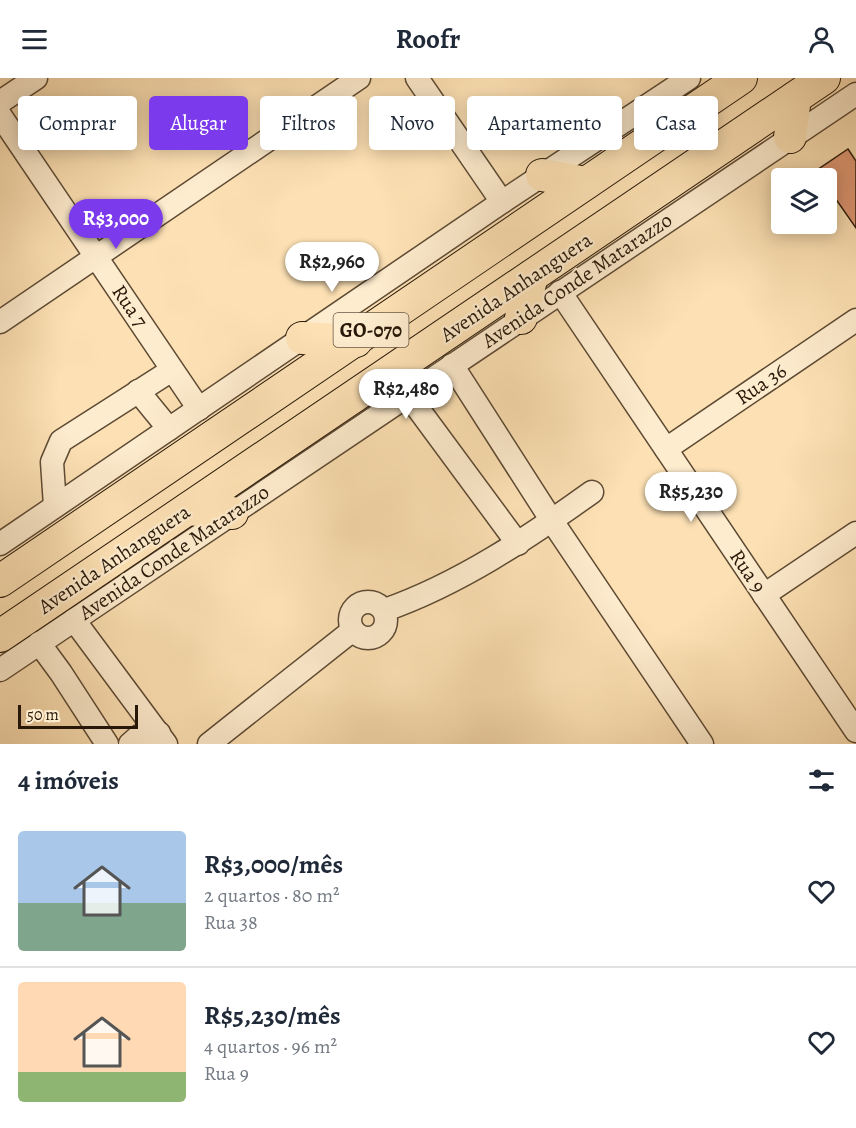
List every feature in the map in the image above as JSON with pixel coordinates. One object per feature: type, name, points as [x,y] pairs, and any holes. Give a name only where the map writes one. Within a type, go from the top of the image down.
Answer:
[{"type":"highway","name":"GO-070","points":[[0,581],[741,78]]},
{"type":"highway","name":"Avenida Anhanguera","points":[[0,636],[824,78]]},
{"type":"highway","points":[[789,137],[795,98]]},
{"type":"highway","points":[[542,175],[586,183]]},
{"type":"highway","points":[[521,318],[532,276]]},
{"type":"highway","points":[[302,338],[356,340]]},
{"type":"highway","points":[[188,509],[232,513]]},
{"type":"street","points":[[0,102],[36,78]]},
{"type":"street","points":[[0,322],[359,78]]},
{"type":"street","points":[[417,78],[501,202]]},
{"type":"street","points":[[0,544],[501,202],[689,78]]},
{"type":"street","name":"Avenida Conde Matarazzo","points":[[0,670],[560,291],[856,94]]},
{"type":"street","name":"Rua 7","points":[[0,115],[199,409]]},
{"type":"street","name":"Rua 9","points":[[560,291],[856,731]]},
{"type":"street","name":"Rua 36","points":[[666,449],[856,320]]},
{"type":"street","points":[[452,365],[552,521],[702,744]]},
{"type":"street","points":[[55,506],[52,462],[61,441],[172,370]]},
{"type":"street","points":[[138,391],[169,429]]},
{"type":"street","points":[[408,395],[518,544]]},
{"type":"street","points":[[209,744],[353,630],[350,618],[361,603],[373,602],[384,610],[412,600],[518,544],[592,492]]},
{"type":"street","points":[[764,595],[856,534]]},
{"type":"street","points":[[74,620],[163,738]]},
{"type":"street","points":[[39,644],[61,673],[107,744]]},
{"type":"street","points":[[130,744],[140,736],[163,738]]},
{"type":"building","points":[[848,149],[856,161],[856,228],[837,201],[837,168],[820,168]]}]
